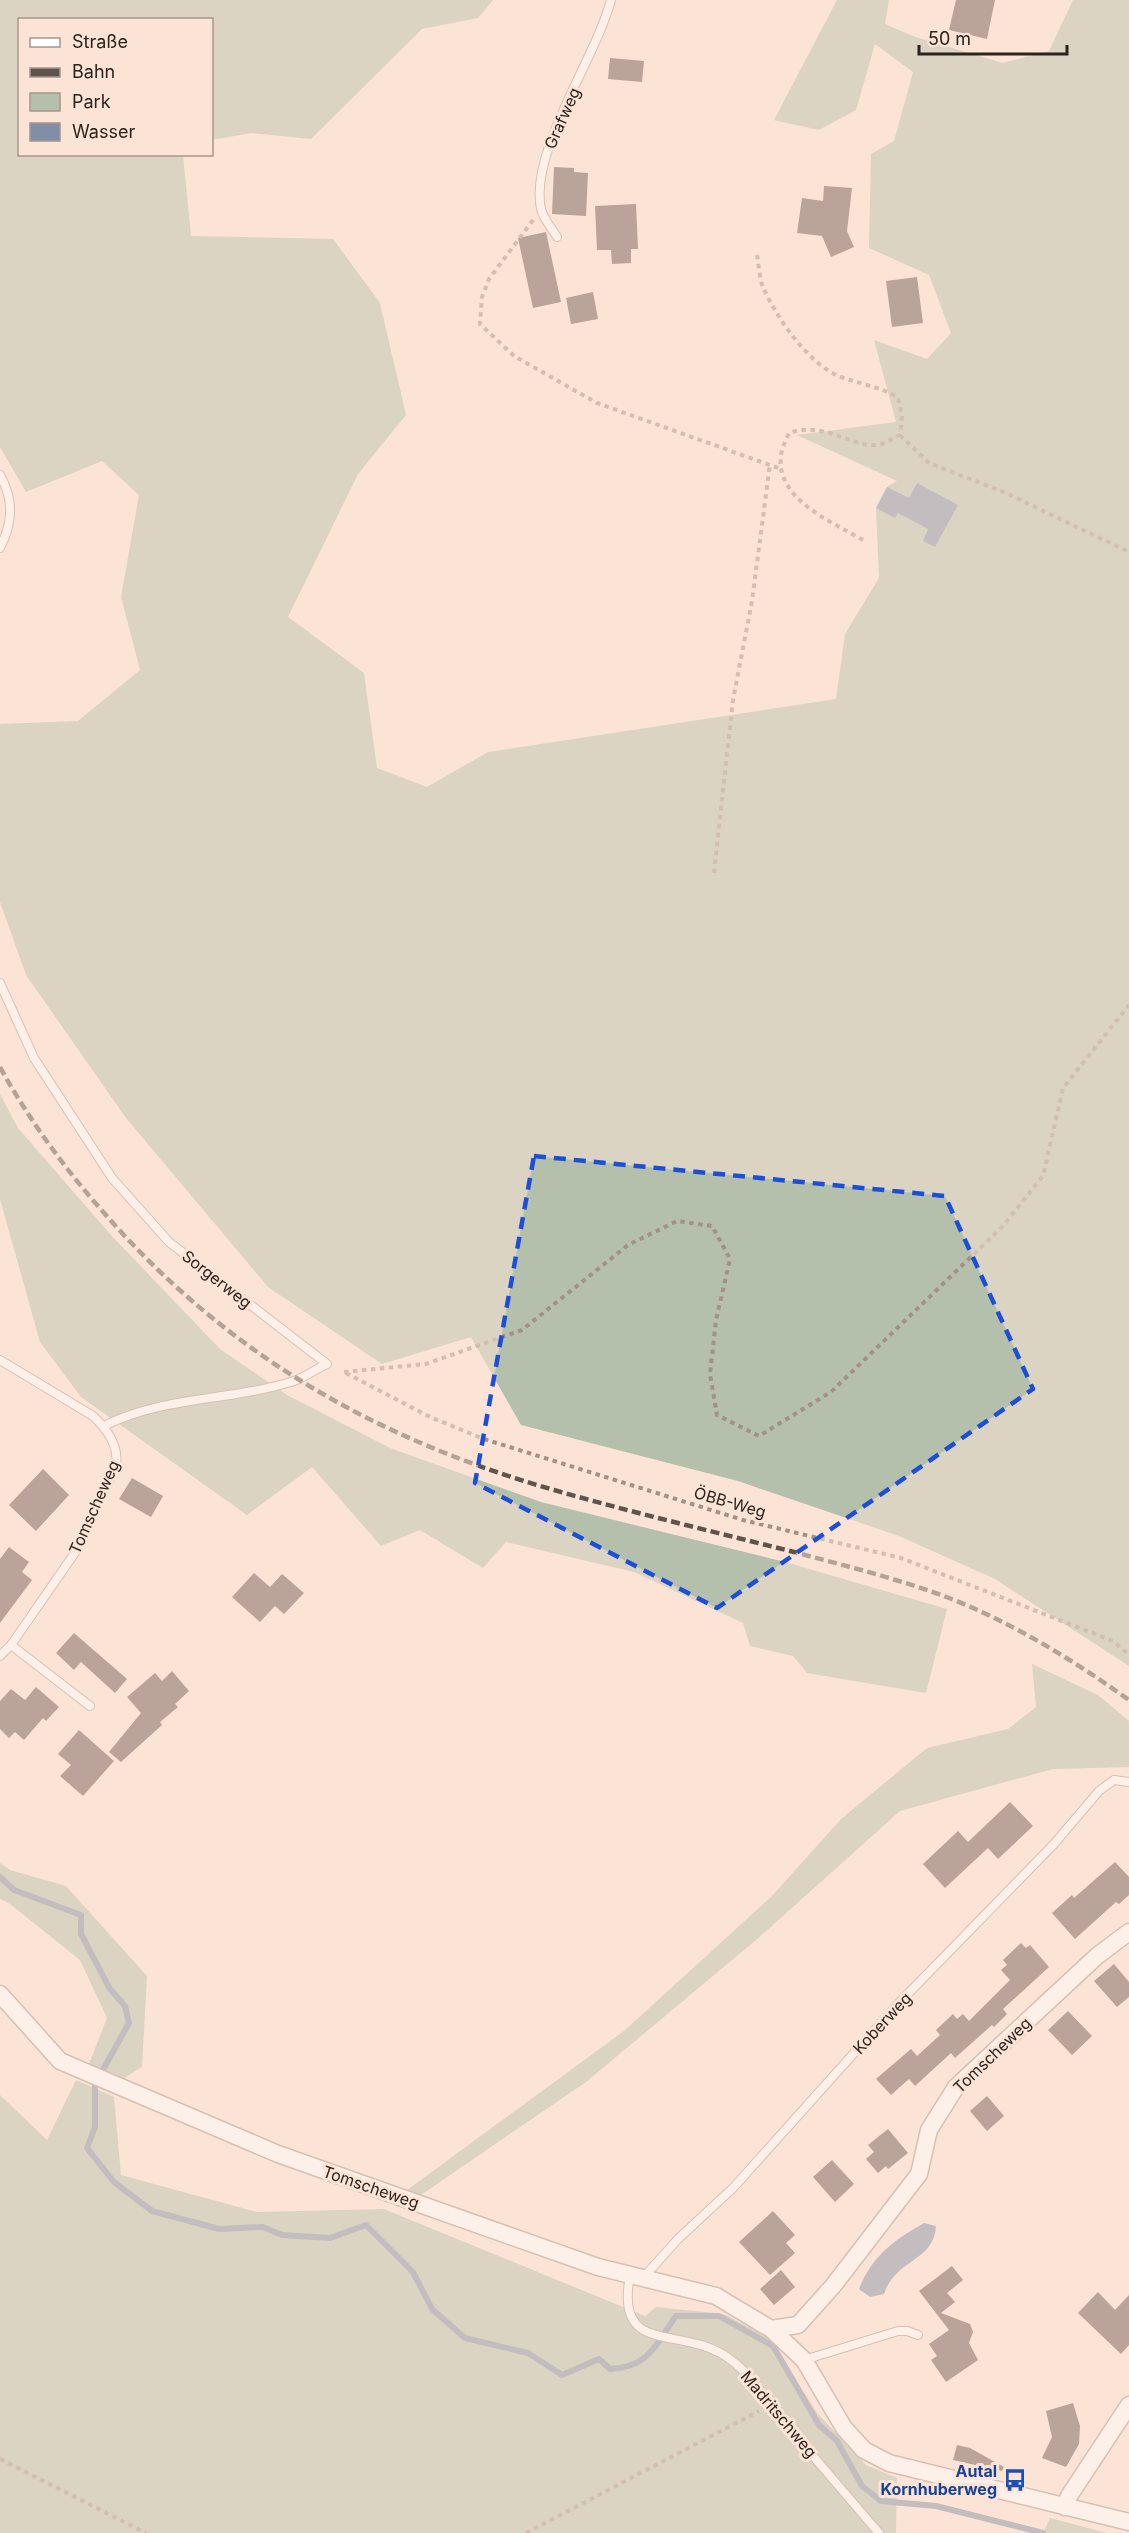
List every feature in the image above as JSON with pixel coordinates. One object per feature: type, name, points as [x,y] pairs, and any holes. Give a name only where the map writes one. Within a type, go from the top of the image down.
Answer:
[{"type":"street","name":"Tomscheweg","points":[[771,2329],[798,2325],[833,2286],[918,2174],[929,2130],[956,2087],[1097,1956],[1129,1932]]},
{"type":"street","name":"Tomscheweg","points":[[0,1994],[60,2061],[278,2154],[636,2278],[716,2296],[771,2329],[804,2360],[844,2428],[864,2450],[889,2463],[1129,2522]]},
{"type":"street","points":[[1065,2507],[1069,2496],[1129,2405]]},
{"type":"lane","name":"Grafweg","points":[[557,237],[541,210],[539,180],[547,151],[604,27],[611,0]]},
{"type":"lane","points":[[0,475],[9,490],[12,516],[0,548]]},
{"type":"lane","name":"Sorgerweg","points":[[0,983],[34,1058],[112,1178],[168,1242],[327,1364]]},
{"type":"lane","name":"Tomscheweg","points":[[0,1360],[93,1416],[104,1426],[118,1453],[116,1465],[81,1544],[11,1645],[0,1656]]},
{"type":"lane","points":[[104,1426],[130,1413],[167,1404],[258,1390],[296,1380],[327,1364]]},
{"type":"lane","points":[[11,1645],[90,1706]]},
{"type":"lane","name":"Koberweg","points":[[636,2278],[733,2188],[898,2004],[1054,1844],[1099,1791],[1114,1780],[1129,1782]]},
{"type":"lane","name":"Madritschweg","points":[[636,2278],[626,2297],[630,2319],[640,2330],[703,2344],[732,2360],[879,2533]]},
{"type":"lane","points":[[804,2360],[898,2331],[918,2335]]},
{"type":"path","points":[[541,210],[518,237],[489,279],[482,297],[480,324],[514,356],[597,403],[781,469]]},
{"type":"path","points":[[757,255],[762,284],[780,320],[811,355],[839,376],[876,386],[898,397],[902,417],[900,435]]},
{"type":"path","points":[[863,540],[815,513],[787,488],[781,469],[781,454],[789,433],[805,428],[857,441],[881,444],[900,435]]},
{"type":"path","points":[[900,435],[930,463],[1006,493],[1129,552]]},
{"type":"path","points":[[714,873],[733,700],[752,601],[770,464]]},
{"type":"path","points":[[345,1372],[426,1364],[522,1330],[628,1245],[677,1221],[712,1226],[730,1258],[716,1320],[710,1374],[717,1415],[759,1436],[831,1392],[1002,1227],[1043,1176],[1063,1088],[1129,1005]]},
{"type":"path","name":"ÖBB-Weg","points":[[327,1364],[430,1417],[484,1439],[743,1520],[901,1558],[1113,1641],[1129,1655]]},
{"type":"path","points":[[526,2533],[679,2455],[770,2404]]},
{"type":"path","points":[[0,2459],[146,2533]]},
{"type":"highlighted area","points":[[534,1156],[945,1196],[1033,1389],[717,1608],[475,1483]]},
{"type":"green space","points":[[0,0],[493,0],[478,18],[422,29],[311,139],[251,133],[213,140],[213,18],[18,18],[18,156],[183,156],[191,236],[333,239],[380,303],[406,415],[358,474],[288,617],[364,673],[377,768],[427,787],[488,752],[836,699],[845,634],[879,578],[876,508],[887,487],[897,481],[797,435],[896,422],[874,340],[927,359],[951,333],[929,275],[869,248],[871,154],[894,141],[913,72],[875,44],[856,110],[819,130],[774,120],[837,0],[889,0],[885,24],[915,37],[1003,63],[1049,51],[1073,0],[1129,0],[1129,1666],[995,1579],[899,1536],[738,1481],[521,1425],[471,1337],[382,1364],[268,1287],[126,1118],[26,975],[0,902],[0,724],[78,721],[140,670],[121,597],[139,495],[102,461],[26,492],[0,447]]},
{"type":"green space","points":[[0,1094],[18,1128],[111,1235],[220,1349],[287,1395],[390,1448],[541,1502],[785,1562],[947,1609],[926,1693],[807,1673],[793,1656],[750,1646],[743,1623],[634,1572],[506,1542],[483,1568],[420,1530],[381,1546],[312,1467],[247,1515],[81,1397],[40,1342],[0,1199]]},
{"type":"green space","points":[[1032,1664],[1098,1695],[1129,1721],[1129,1767],[1053,1769],[900,1811],[756,1940],[586,2082],[415,2199],[403,2193],[624,2031],[772,1896],[841,1819],[927,1748],[1008,1729],[1036,1707]]},
{"type":"green space","points":[[0,1863],[10,1870],[66,1886],[147,1976],[142,2067],[124,2078],[89,2064],[107,2018],[80,1960],[10,1904],[0,1899]]},
{"type":"green space","points":[[76,2080],[114,2097],[121,2175],[257,2212],[384,2209],[645,2316],[656,2307],[724,2314],[769,2338],[817,2413],[866,2465],[897,2478],[896,2533],[0,2533],[0,2095],[47,2140]]},
{"type":"green space","points":[[1050,2518],[1107,2533],[1043,2533]]},
{"type":"water","points":[[917,483],[958,505],[935,547],[923,541],[928,529],[898,513],[895,518],[876,508],[887,487],[909,498]]},
{"type":"water","points":[[924,2223],[936,2226],[934,2238],[929,2247],[897,2273],[884,2294],[870,2297],[859,2289],[877,2258],[903,2236]]},
{"type":"building","points":[[956,0],[995,0],[987,39],[949,30]]},
{"type":"building","points":[[610,58],[644,61],[642,82],[608,79]]},
{"type":"building","points":[[554,167],[574,168],[574,172],[588,173],[586,216],[552,214]]},
{"type":"building","points":[[824,186],[852,188],[847,231],[854,247],[831,257],[822,236],[797,233],[802,198],[823,201]]},
{"type":"building","points":[[636,204],[638,249],[631,249],[631,263],[612,264],[611,250],[597,250],[595,206]]},
{"type":"building","points":[[546,232],[561,302],[533,308],[518,238]]},
{"type":"building","points":[[917,277],[923,323],[892,327],[886,281]]},
{"type":"building","points":[[593,292],[598,319],[571,324],[566,298]]},
{"type":"building","points":[[43,1469],[69,1495],[36,1531],[9,1505]]},
{"type":"building","points":[[132,1478],[163,1496],[151,1517],[119,1499]]},
{"type":"building","points":[[9,1547],[29,1562],[22,1572],[32,1580],[0,1623],[0,1559]]},
{"type":"building","points":[[254,1573],[270,1587],[282,1574],[304,1593],[284,1614],[275,1606],[260,1622],[232,1597]]},
{"type":"building","points":[[74,1633],[127,1679],[115,1693],[81,1662],[74,1670],[56,1653]]},
{"type":"building","points":[[172,1671],[189,1691],[175,1704],[178,1707],[160,1722],[162,1725],[121,1762],[109,1752],[141,1713],[127,1697],[155,1673],[162,1681]]},
{"type":"building","points":[[36,1687],[59,1707],[46,1721],[43,1718],[24,1740],[15,1732],[9,1738],[0,1729],[0,1701],[11,1689],[25,1700]]},
{"type":"building","points":[[79,1730],[114,1761],[83,1796],[60,1776],[71,1765],[58,1754]]},
{"type":"building","points":[[1010,1802],[1033,1826],[998,1859],[988,1848],[945,1888],[923,1864],[958,1831],[968,1842]]},
{"type":"building","points":[[1115,1862],[1129,1877],[1129,1895],[1119,1904],[1116,1902],[1075,1939],[1052,1913],[1072,1895],[1074,1898]]},
{"type":"building","points":[[1021,1943],[1026,1948],[1030,1945],[1049,1967],[1003,2009],[1007,2014],[994,2027],[992,2025],[955,2058],[951,2053],[915,2086],[909,2079],[891,2095],[876,2079],[911,2049],[917,2056],[940,2035],[936,2030],[953,2014],[957,2019],[963,2014],[969,2021],[1010,1980],[1001,1970],[1007,1965],[1003,1960]]},
{"type":"building","points":[[1114,1964],[1129,1982],[1129,1997],[1117,2007],[1094,1981]]},
{"type":"building","points":[[1068,2011],[1092,2036],[1072,2055],[1048,2030]]},
{"type":"building","points":[[987,2096],[1004,2116],[987,2131],[970,2111]]},
{"type":"building","points":[[888,2129],[908,2153],[888,2169],[886,2166],[878,2173],[866,2159],[874,2152],[868,2145]]},
{"type":"building","points":[[832,2160],[854,2184],[835,2202],[813,2177]]},
{"type":"building","points":[[773,2211],[795,2235],[786,2243],[795,2253],[770,2275],[739,2242]]},
{"type":"building","points":[[952,2266],[963,2280],[947,2293],[955,2302],[941,2313],[970,2324],[973,2332],[969,2343],[978,2360],[946,2382],[931,2360],[937,2356],[929,2344],[949,2330],[919,2291]]},
{"type":"building","points":[[781,2270],[795,2287],[774,2305],[760,2289]]},
{"type":"building","points":[[1098,2292],[1115,2310],[1129,2295],[1129,2345],[1121,2354],[1078,2313]]},
{"type":"building","points":[[1073,2403],[1080,2426],[1079,2444],[1066,2467],[1042,2458],[1052,2437],[1046,2411]]},
{"type":"building","points":[[957,2445],[970,2448],[1004,2467],[1002,2471],[953,2460]]},
{"type":"waterway","points":[[0,1877],[14,1890],[81,1915],[81,1934],[110,1989],[125,2006],[129,2023],[95,2084],[95,2127],[87,2148],[114,2182],[152,2211],[219,2229],[263,2227],[282,2235],[330,2238],[366,2225],[413,2272],[432,2309],[465,2338],[528,2353],[562,2375],[599,2359],[610,2369],[634,2364],[650,2353],[676,2316],[719,2316],[773,2346],[819,2425],[837,2441],[862,2486],[881,2501],[936,2506],[1043,2533]]},
{"type":"railway","points":[[0,1067],[35,1125],[62,1162],[105,1214],[152,1264],[202,1309],[254,1350],[309,1386],[366,1417],[426,1445],[489,1469],[554,1490],[872,1573],[949,1598],[1042,1643],[1129,1700]]},
{"type":"place","name":"Autal Kornhuberweg","points":[[1015,2480]]}]
